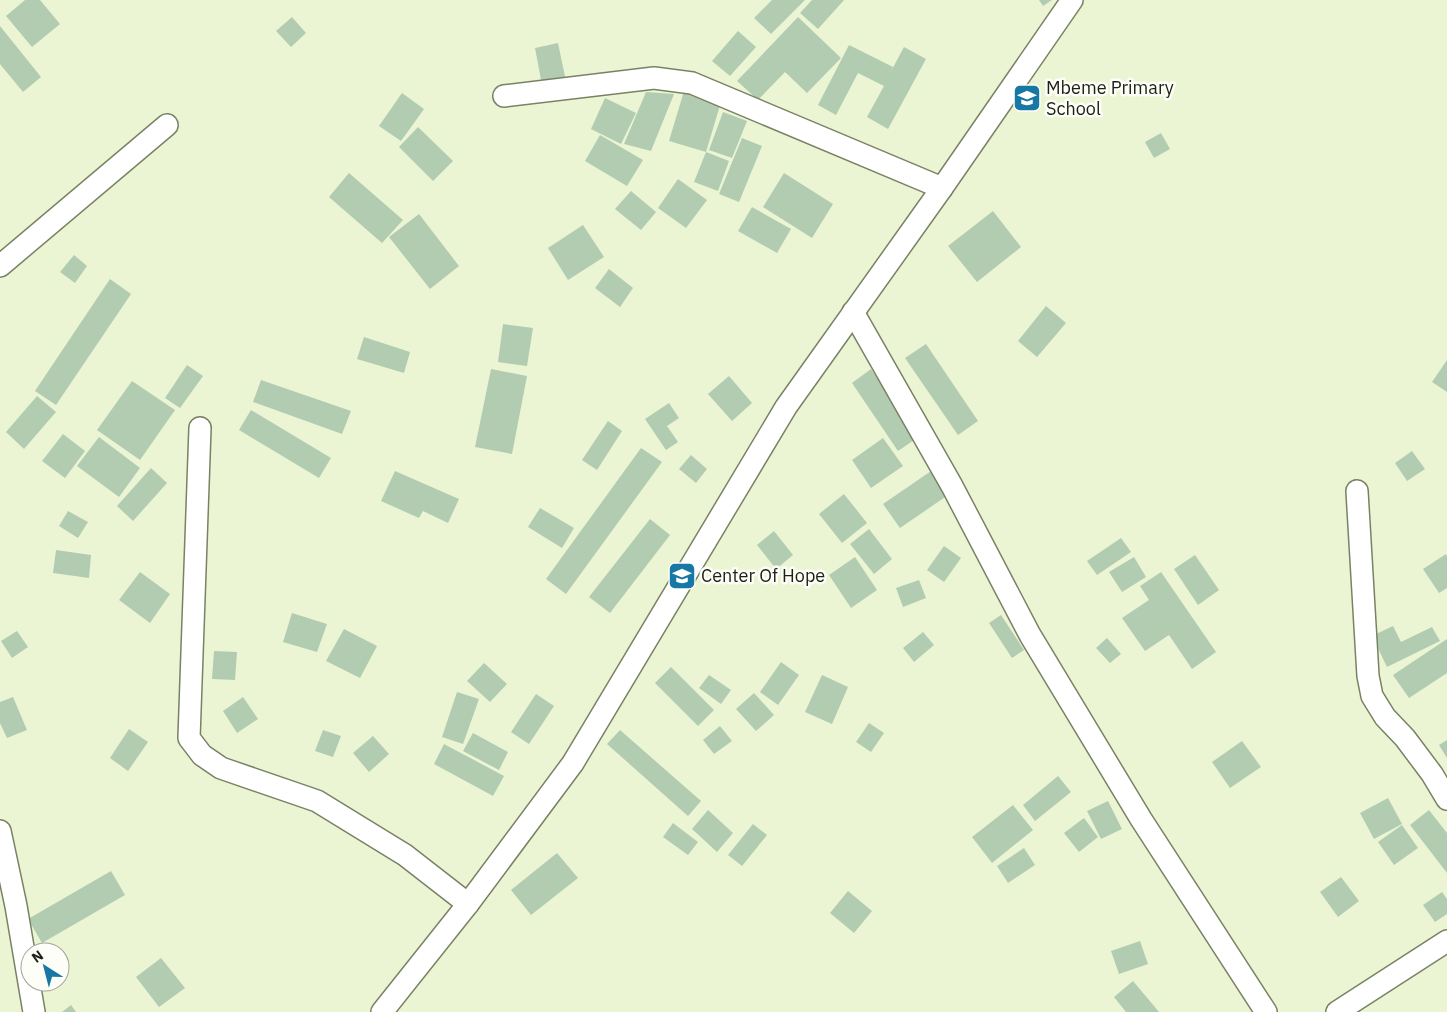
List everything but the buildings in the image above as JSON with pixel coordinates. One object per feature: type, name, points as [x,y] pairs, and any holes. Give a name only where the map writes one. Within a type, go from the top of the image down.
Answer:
[{"type":"street","points":[[382,1012],[468,904],[573,763],[786,407],[942,188],[1072,0]]},
{"type":"street","points":[[504,96],[654,78],[692,83],[942,188]]},
{"type":"street","points":[[0,266],[166,125]]},
{"type":"street","points":[[853,312],[952,486],[1030,634],[1141,819],[1266,1012]]},
{"type":"street","points":[[200,428],[189,738],[202,755],[221,768],[317,801],[404,855],[468,904]]},
{"type":"street","points":[[1357,490],[1368,676],[1372,696],[1385,717],[1405,738],[1432,774],[1447,800]]},
{"type":"street","points":[[0,831],[16,906],[34,1012]]},
{"type":"street","points":[[1337,1012],[1447,941]]},
{"type":"place","name":"Mbeme Primary School","points":[[1027,98]]},
{"type":"place","name":"Center Of Hope","points":[[682,576]]}]
